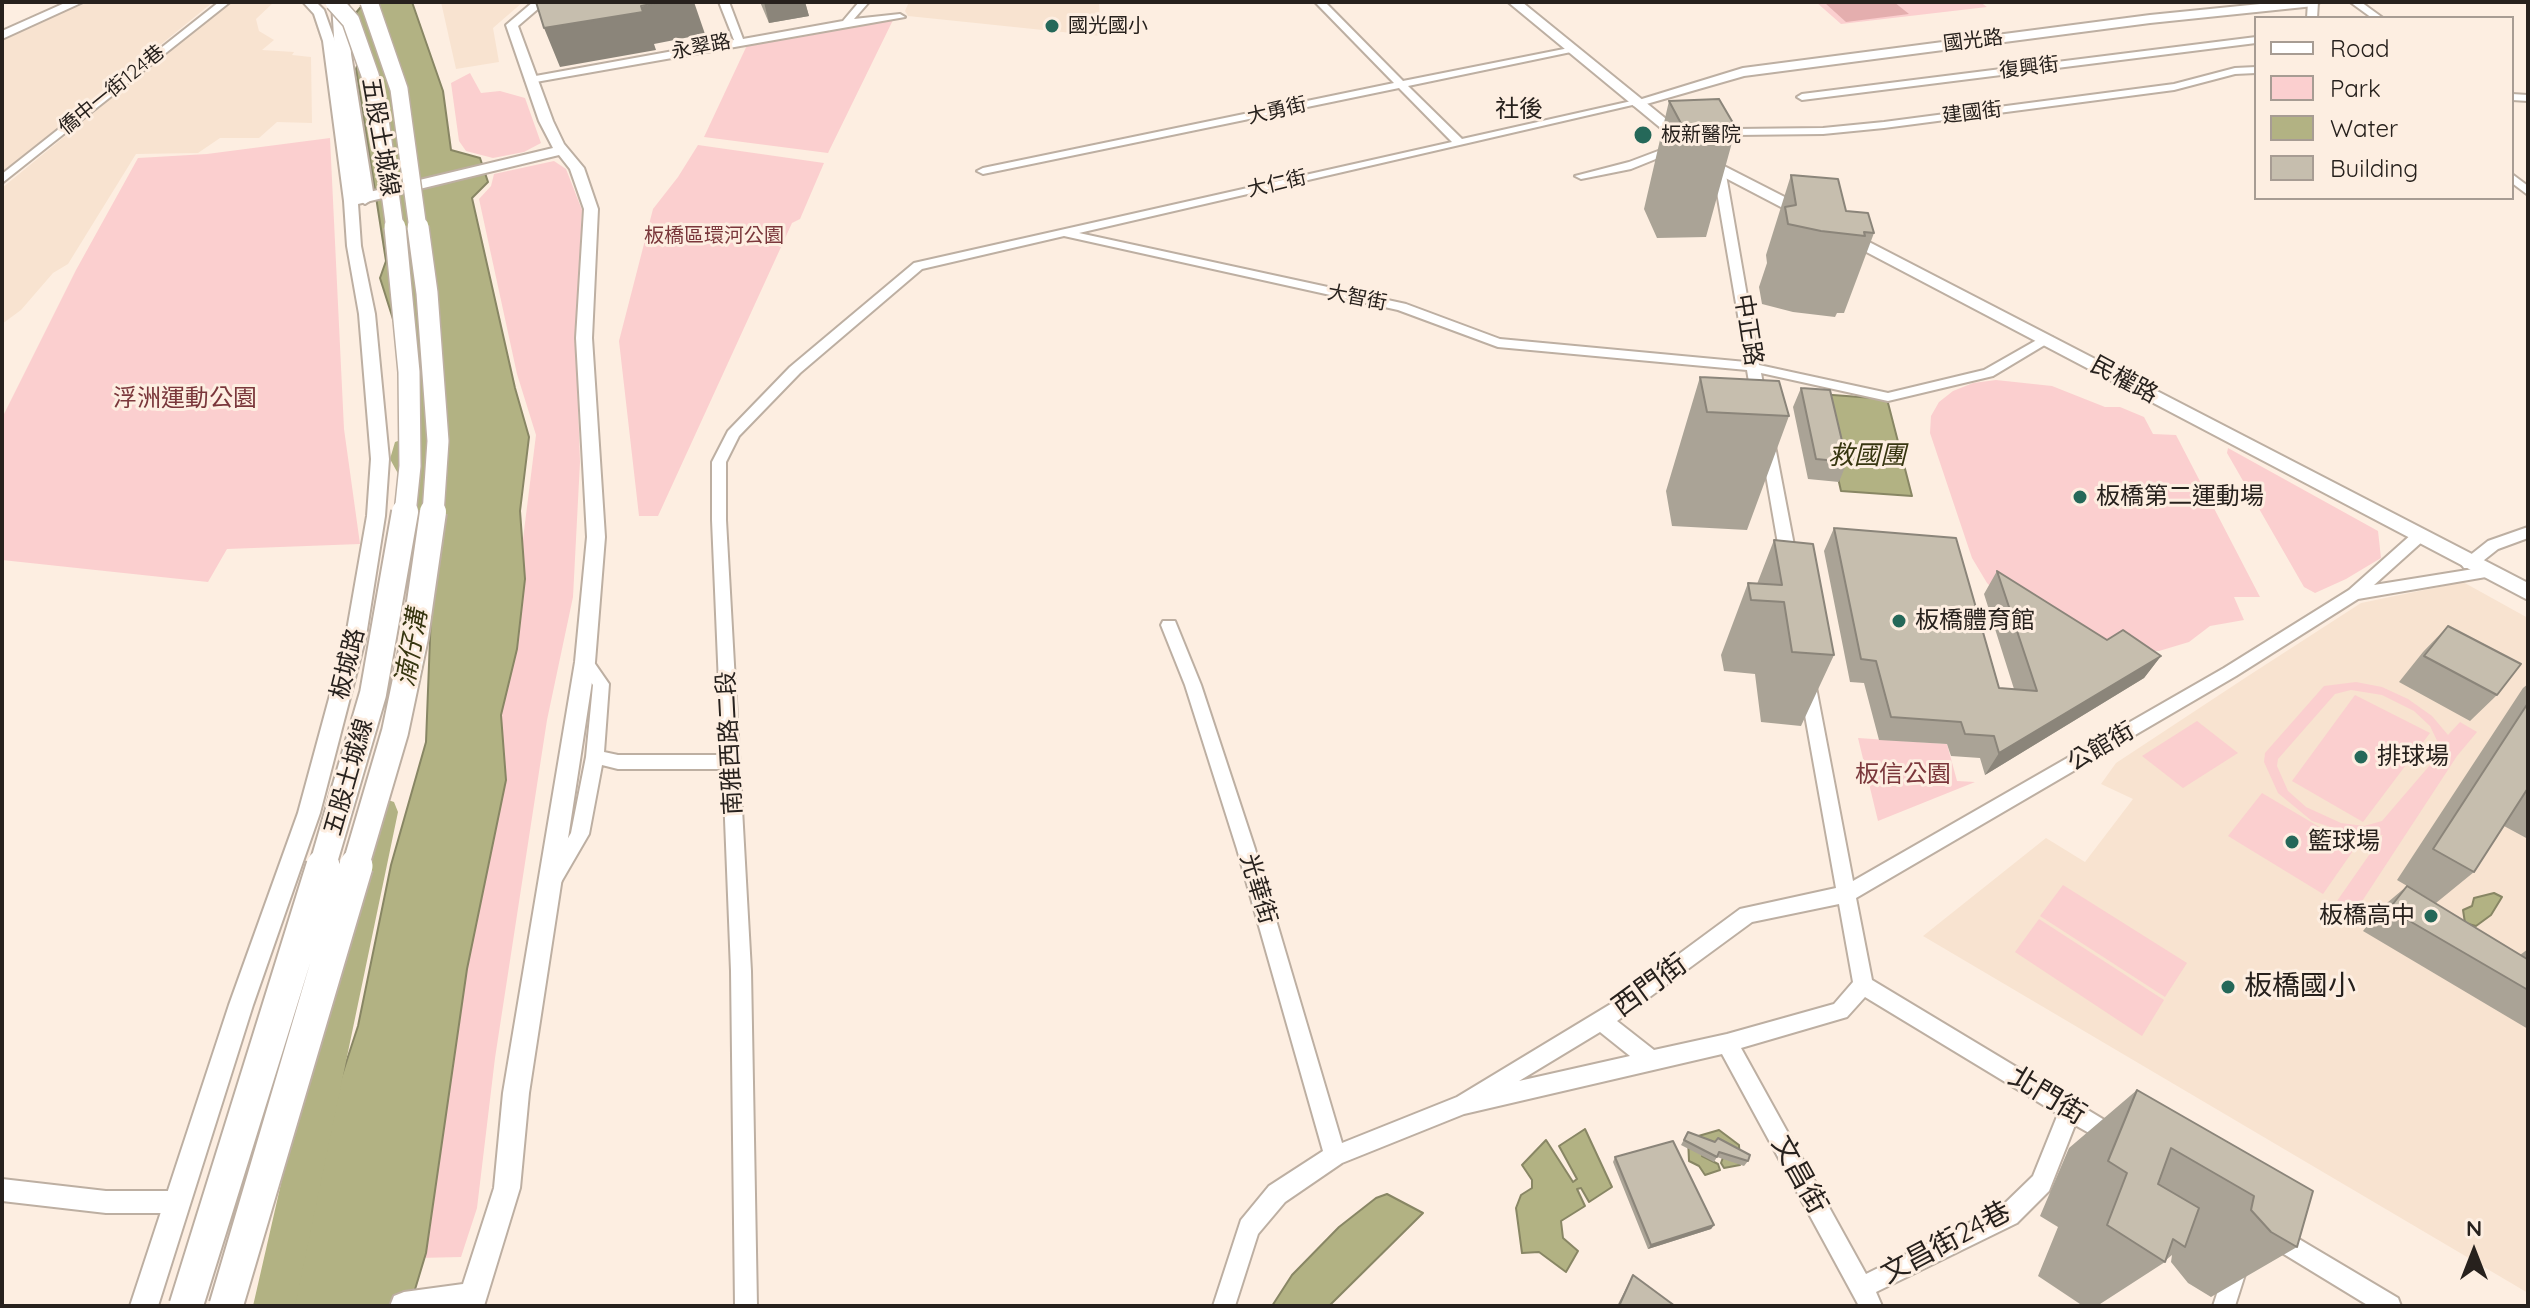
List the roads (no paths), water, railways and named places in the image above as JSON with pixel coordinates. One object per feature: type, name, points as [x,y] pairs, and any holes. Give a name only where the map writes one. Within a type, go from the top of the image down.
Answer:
[{"type":"highway","points":[[327,2],[331,19],[329,41]]},
{"type":"highway","name":"五股土城線","points":[[186,1306],[309,912],[373,694],[404,523],[410,466],[409,372],[394,219],[378,105],[370,75],[351,21],[334,2]]},
{"type":"highway","points":[[340,2],[343,54],[361,196]]},
{"type":"highway","name":"五股土城線","points":[[226,1306],[395,732],[415,637],[433,519],[438,441],[427,293],[399,89],[369,2]]},
{"type":"main road","points":[[1514,2],[1719,169]]},
{"type":"main road","name":"民權路","points":[[1719,169],[2528,592]]},
{"type":"street","points":[[2,35],[77,2]]},
{"type":"street","name":"僑中一街124巷","points":[[2,180],[225,2]]},
{"type":"street","name":"板城路","points":[[144,1306],[175,1202],[309,813],[356,636],[365,590],[380,459],[370,341],[354,246],[361,196],[329,41],[320,13],[309,2]]},
{"type":"street","points":[[404,1306],[472,1301],[507,1188],[516,1093],[585,662],[596,537],[584,338],[591,209],[577,168],[560,148],[530,80],[512,25],[540,2]]},
{"type":"street","points":[[530,80],[540,69],[525,30],[528,20],[553,2]]},
{"type":"street","points":[[724,2],[739,40]]},
{"type":"street","points":[[846,23],[864,2]]},
{"type":"street","points":[[1320,2],[1459,143]]},
{"type":"street","name":"國光路","points":[[1636,103],[1743,72],[2150,19],[2313,2]]},
{"type":"street","points":[[2355,2],[2375,16]]},
{"type":"street","name":"永翠路","points":[[530,80],[739,40],[900,17]]},
{"type":"street","name":"復興街","points":[[1802,97],[2254,40]]},
{"type":"street","name":"大勇街","points":[[983,171],[1571,49]]},
{"type":"street","name":"建國街","points":[[1581,176],[1627,167],[1736,132],[1823,131],[1951,116],[2174,87],[2235,71],[2254,70]]},
{"type":"street","name":"大仁街","points":[[918,266],[1636,103]]},
{"type":"street","points":[[361,196],[560,148]]},
{"type":"street","name":"中正路","points":[[1719,169],[1791,573]]},
{"type":"street","name":"大智街","points":[[1063,232],[1402,307],[1498,343],[1754,367],[1888,397],[1988,373],[2047,340]]},
{"type":"street","name":"南雅西路二段","points":[[746,1306],[741,971],[719,462],[733,434],[795,370],[918,266]]},
{"type":"street","points":[[2354,594],[2477,568],[2493,545],[2528,532]]},
{"type":"street","points":[[2354,594],[2418,537]]},
{"type":"street","name":"公館街","points":[[1846,894],[2230,672],[2354,594]]},
{"type":"street","name":"光華街","points":[[1169,625],[1193,685],[1254,876],[1335,1156]]},
{"type":"street","points":[[546,892],[580,834],[595,757],[601,684],[585,662]]},
{"type":"street","points":[[1807,678],[1815,737],[1863,985]]},
{"type":"street","points":[[595,757],[618,762],[732,762]]},
{"type":"street","name":"西門街","points":[[1464,1104],[1601,1021],[1747,915],[1846,894]]},
{"type":"street","name":"西門街","points":[[1224,1306],[1249,1228],[1277,1194],[1335,1156],[1464,1104],[1727,1043],[1840,1011],[1863,985]]},
{"type":"street","name":"北門街","points":[[1863,985],[2135,1149]]},
{"type":"street","points":[[1601,1021],[1652,1061]]},
{"type":"street","name":"文昌街","points":[[1727,1043],[1866,1297]]},
{"type":"street","name":"文昌街24巷","points":[[1866,1297],[2009,1215],[2041,1183],[2070,1110]]},
{"type":"street","points":[[2,1190],[106,1202],[175,1202]]},
{"type":"street","points":[[2263,1229],[2385,1304]]},
{"type":"street","points":[[2224,1306],[2241,1249]]},
{"type":"water","points":[[365,2],[412,2],[443,91],[451,150],[480,158],[488,182],[472,198],[529,437],[520,511],[525,579],[517,649],[501,715],[506,780],[467,969],[426,1253],[410,1306],[273,1306],[312,1167],[358,1026],[391,865],[426,742],[437,540],[417,464],[399,338],[380,278],[386,261],[356,69],[359,60],[355,14]]},
{"type":"water","name":"救國團","points":[[1819,394],[1887,399],[1912,496],[1841,491]]},
{"type":"water","points":[[2494,893],[2502,897],[2491,915],[2476,926],[2465,923],[2463,910],[2472,906],[2474,898]]},
{"type":"water","points":[[1585,1129],[1612,1187],[1589,1202],[1581,1188],[1577,1189],[1585,1206],[1561,1221],[1563,1238],[1578,1251],[1566,1272],[1539,1252],[1522,1253],[1516,1208],[1521,1195],[1532,1188],[1532,1180],[1522,1165],[1546,1140],[1573,1182],[1577,1179],[1559,1146]]},
{"type":"water","points":[[1719,1130],[1739,1145],[1740,1165],[1724,1168],[1721,1163],[1726,1149],[1705,1145],[1702,1156],[1718,1164],[1720,1170],[1705,1175],[1699,1166],[1689,1161],[1688,1139]]},
{"type":"water","points":[[1387,1194],[1423,1213],[1329,1306],[1272,1306],[1292,1275],[1339,1227],[1376,1198]]},
{"type":"waterway","name":"湳仔溝","points":[[404,448],[403,459],[432,510],[429,532]]},
{"type":"waterway","name":"湳仔溝","points":[[274,1306],[382,812]]},
{"type":"place","name":"國光國小","points":[[1052,26]]},
{"type":"place","name":"板新醫院","points":[[1643,135]]},
{"type":"place","name":"板橋第二運動場","points":[[2080,497]]},
{"type":"place","name":"板橋體育館","points":[[1899,621]]},
{"type":"place","name":"排球場","points":[[2361,757]]},
{"type":"place","name":"籃球場","points":[[2292,842]]},
{"type":"place","name":"板橋高中","points":[[2431,916]]},
{"type":"place","name":"板橋國小","points":[[2228,987]]},
{"type":"district","name":"社後","points":[[1519,110]]},
{"type":"park label","name":"板橋區環河公園","points":[[714,236]]},
{"type":"park label","name":"浮洲運動公園","points":[[185,399]]},
{"type":"park label","name":"板信公園","points":[[1903,775]]}]
